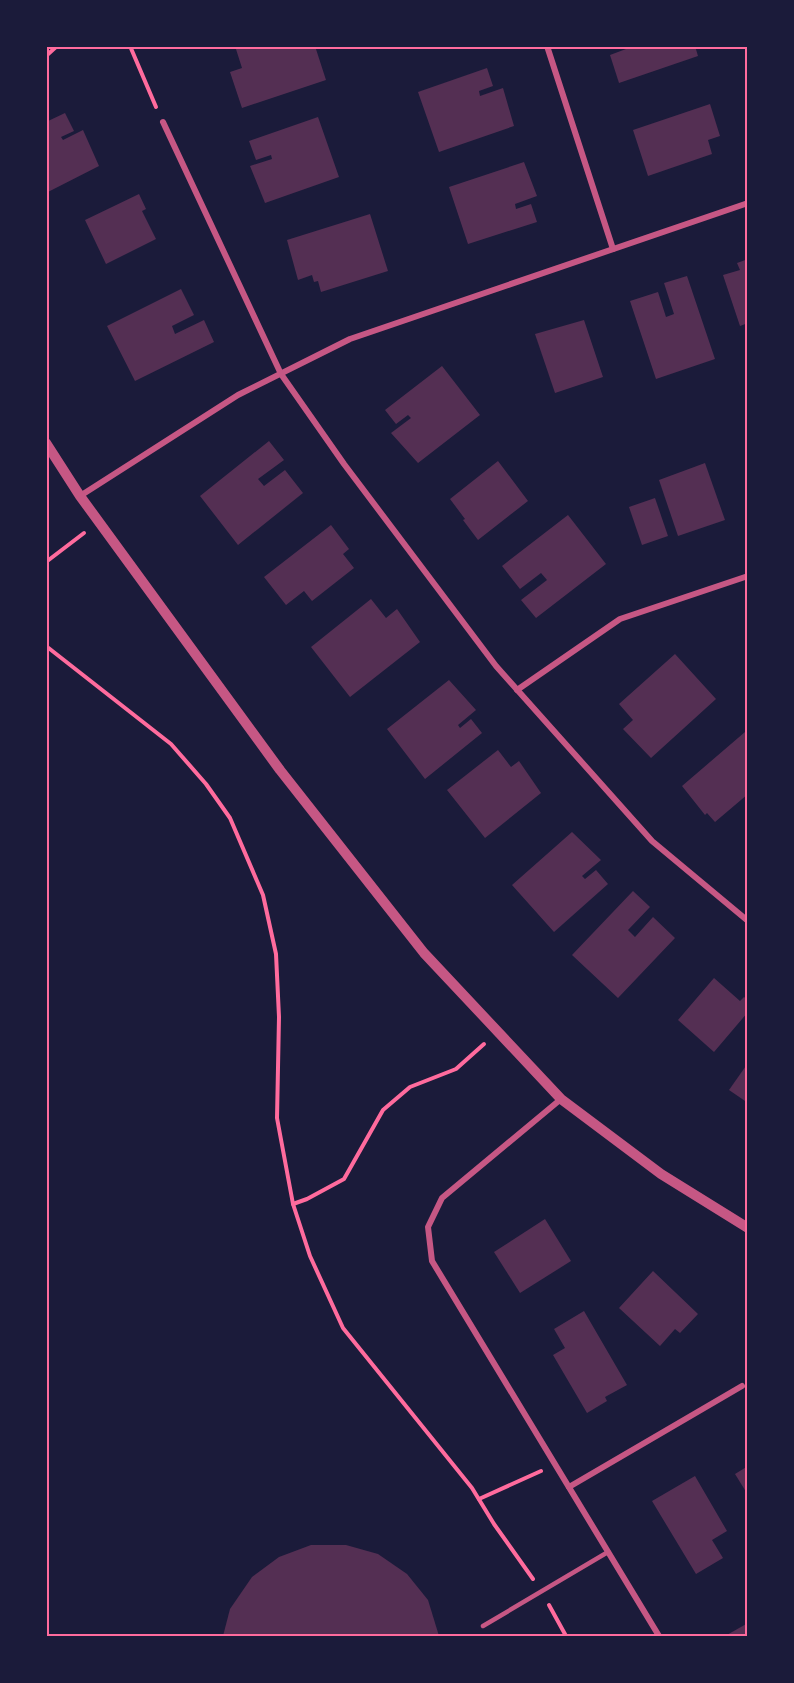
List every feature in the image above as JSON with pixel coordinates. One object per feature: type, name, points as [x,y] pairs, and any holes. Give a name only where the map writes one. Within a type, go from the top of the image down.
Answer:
[{"type":"street","points":[[548,46],[613,249]]},
{"type":"street","points":[[163,122],[281,374],[344,464],[496,666],[517,690],[652,841],[747,921]]},
{"type":"street","points":[[80,496],[238,395],[350,339],[747,203]]},
{"type":"street","points":[[46,443],[99,523],[294,788],[424,953],[561,1099],[661,1174],[747,1228]]},
{"type":"street","points":[[517,690],[620,619],[747,576]]},
{"type":"street","points":[[561,1099],[442,1198],[428,1227],[432,1261],[659,1636]]},
{"type":"street","points":[[569,1488],[742,1386]]},
{"type":"lane","points":[[483,1626],[608,1552]]},
{"type":"path","points":[[46,56],[57,46]]},
{"type":"path","points":[[130,46],[163,122]]},
{"type":"path","points":[[46,562],[99,523]]},
{"type":"path","points":[[46,646],[171,744],[206,784],[230,818],[263,895],[276,954],[279,1017],[277,1118],[293,1204],[310,1256],[343,1328],[479,1499],[542,1592],[566,1636]]},
{"type":"path","points":[[293,1204],[344,1179],[383,1110],[410,1087],[456,1069],[498,1031]]},
{"type":"path","points":[[479,1499],[555,1465]]},
{"type":"building","points":[[235,46],[315,46],[326,80],[242,108],[230,72],[242,68]]},
{"type":"building","points":[[634,46],[695,46],[698,56],[619,83],[610,55]]},
{"type":"building","points":[[487,68],[493,86],[479,91],[480,96],[503,88],[514,126],[439,152],[418,92]]},
{"type":"building","points":[[710,104],[720,136],[708,140],[712,154],[648,176],[633,130]]},
{"type":"building","points":[[65,113],[74,131],[61,137],[63,140],[83,130],[99,166],[46,193],[46,122]]},
{"type":"building","points":[[318,117],[339,177],[265,203],[250,166],[272,159],[271,155],[256,160],[249,141]]},
{"type":"building","points":[[524,162],[537,196],[515,204],[516,209],[531,204],[537,222],[468,244],[449,187]]},
{"type":"building","points":[[139,194],[146,209],[142,211],[156,239],[106,264],[85,220]]},
{"type":"building","points":[[370,214],[388,271],[321,292],[318,281],[314,282],[312,275],[298,280],[287,240]]},
{"type":"building","points":[[748,259],[748,323],[740,326],[723,275],[740,270],[737,263]]},
{"type":"building","points":[[687,276],[715,359],[656,379],[630,301],[658,292],[666,317],[674,314],[664,283]]},
{"type":"building","points":[[181,289],[194,315],[172,326],[175,334],[204,320],[214,342],[135,381],[107,326]]},
{"type":"building","points":[[584,320],[603,377],[555,393],[535,334]]},
{"type":"building","points":[[442,366],[480,415],[418,463],[391,433],[411,418],[408,415],[396,424],[385,410]]},
{"type":"building","points":[[269,441],[284,460],[258,479],[264,486],[285,470],[303,493],[238,545],[200,496]]},
{"type":"building","points":[[498,461],[528,501],[478,540],[450,499]]},
{"type":"building","points":[[705,463],[725,520],[678,536],[659,480]]},
{"type":"building","points":[[655,498],[668,536],[642,545],[629,507]]},
{"type":"building","points":[[568,515],[606,564],[536,618],[521,600],[547,580],[541,573],[520,589],[502,566]]},
{"type":"building","points":[[331,525],[349,549],[343,554],[354,568],[312,601],[304,591],[286,605],[264,577]]},
{"type":"building","points":[[371,599],[386,618],[397,609],[420,642],[350,697],[311,647]]},
{"type":"building","points":[[675,654],[716,699],[651,758],[623,729],[633,720],[619,704]]},
{"type":"building","points":[[449,680],[476,710],[458,725],[460,728],[471,719],[482,733],[425,779],[387,729]]},
{"type":"building","points":[[745,732],[748,735],[748,794],[715,822],[707,813],[705,815],[682,786]]},
{"type":"building","points":[[498,750],[511,767],[519,761],[541,793],[485,838],[447,790]]},
{"type":"building","points":[[572,832],[601,860],[582,876],[585,879],[596,870],[608,884],[554,932],[512,885]]},
{"type":"building","points":[[633,891],[650,907],[628,930],[635,937],[653,917],[675,938],[618,998],[572,955]]},
{"type":"building","points":[[714,978],[740,1001],[744,997],[748,1000],[748,1012],[714,1052],[678,1020]]},
{"type":"building","points":[[748,1063],[748,1103],[729,1090]]},
{"type":"building","points":[[545,1219],[571,1261],[520,1293],[494,1252]]},
{"type":"building","points":[[653,1271],[698,1314],[680,1333],[675,1329],[660,1346],[619,1308]]},
{"type":"building","points":[[584,1311],[627,1385],[605,1397],[607,1401],[587,1413],[553,1355],[565,1348],[554,1329]]},
{"type":"building","points":[[748,1466],[748,1495],[735,1474]]},
{"type":"building","points":[[695,1476],[727,1531],[712,1540],[723,1558],[696,1574],[652,1501]]},
{"type":"building","points":[[311,1545],[346,1545],[378,1554],[407,1574],[428,1600],[439,1636],[223,1636],[230,1609],[252,1577],[279,1557]]},
{"type":"building","points":[[748,1623],[748,1636],[725,1636]]}]
